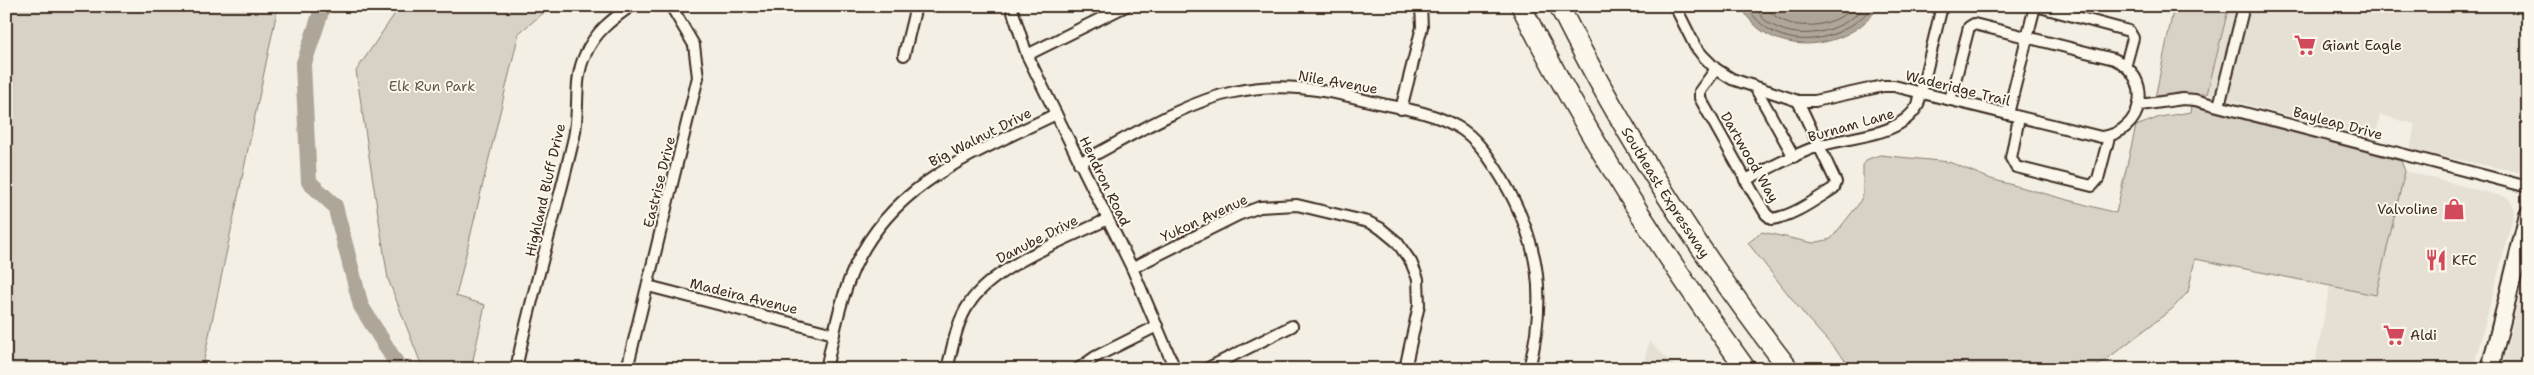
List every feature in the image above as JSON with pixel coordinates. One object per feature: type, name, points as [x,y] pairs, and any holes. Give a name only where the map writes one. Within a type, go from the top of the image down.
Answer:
[{"type":"highway","points":[[1521,6],[1554,69],[1634,208],[1679,276],[1746,369]]},
{"type":"highway","name":"Southeast Expressway","points":[[1559,6],[1597,78],[1666,194],[1714,266],[1789,369]]},
{"type":"main road","points":[[2490,369],[2528,215]]},
{"type":"street","name":"Highland Bluff Drive","points":[[516,369],[575,134],[582,62],[595,36],[602,28],[631,6]]},
{"type":"street","name":"Eastrise Drive","points":[[627,369],[698,77],[694,45],[671,6]]},
{"type":"street","points":[[904,55],[916,6]]},
{"type":"street","name":"Hendron Road","points":[[1011,6],[1027,55],[1132,268],[1174,369]]},
{"type":"street","points":[[1027,55],[1126,6]]},
{"type":"street","points":[[1401,109],[1422,26],[1421,6]]},
{"type":"street","name":"Waderidge Trail","points":[[1675,6],[1696,46],[1716,69],[1732,79],[1798,101],[1824,100],[1888,86],[2101,137],[2109,137]]},
{"type":"street","name":"Burnam Lane","points":[[1746,180],[1820,146],[1902,125],[1912,116],[1918,105],[1942,6]]},
{"type":"street","points":[[2008,114],[2035,6],[2130,31],[2133,38],[2126,64]]},
{"type":"street","points":[[2219,106],[2244,6]]},
{"type":"street","points":[[1950,100],[1971,25],[2094,53],[2126,64],[2141,94],[2138,110],[2126,125],[2109,137],[2098,180],[2092,186],[2016,167],[2011,158],[2019,117]]},
{"type":"street","name":"Dartwood Way","points":[[1716,69],[1700,92],[1700,98],[1766,214],[1772,219],[1787,214],[1834,188],[1835,176],[1798,101]]},
{"type":"street","name":"Nile Avenue","points":[[1080,163],[1185,109],[1234,92],[1264,87],[1303,88],[1345,95],[1433,116],[1456,126],[1467,133],[1497,171],[1526,225],[1538,272],[1538,324],[1530,369]]},
{"type":"street","points":[[1756,87],[1794,157]]},
{"type":"street","name":"Bayleap Drive","points":[[2140,105],[2183,99],[2219,106],[2528,187]]},
{"type":"street","name":"Big Walnut Drive","points":[[826,369],[848,284],[878,226],[910,194],[950,166],[1056,114]]},
{"type":"street","name":"Yukon Avenue","points":[[1132,268],[1250,210],[1284,204],[1313,208],[1368,222],[1380,228],[1397,242],[1416,272],[1419,305],[1405,369]]},
{"type":"street","name":"Danube Drive","points":[[947,369],[962,315],[976,293],[984,285],[1005,270],[1108,219]]},
{"type":"street","name":"Madeira Avenue","points":[[648,286],[834,334]]},
{"type":"street","points":[[1078,369],[1095,357],[1157,326]]},
{"type":"street","points":[[1206,369],[1292,326]]},
{"type":"shaded area","points":[[2229,6],[2528,6],[2528,142],[2519,172],[2410,150],[2415,124],[2380,115],[2375,139],[2207,94]]},
{"type":"shaded area","points":[[2405,171],[2508,198],[2512,203],[2514,213],[2473,369],[2314,369],[2330,286],[2376,295]]},
{"type":"shaded area","points":[[2528,269],[2528,369],[2502,369],[2520,295]]},
{"type":"shaded area","points":[[1649,341],[1678,369],[1642,369]]},
{"type":"green space","points":[[6,6],[278,6],[202,369],[6,369]]},
{"type":"green space","name":"Elk Run Park","points":[[400,6],[552,6],[519,33],[456,296],[485,305],[471,369],[423,369],[388,279],[356,71]]},
{"type":"green space","points":[[2174,6],[2229,6],[2207,94],[2182,94],[2155,98]]},
{"type":"green space","points":[[2192,106],[2401,161],[2405,171],[2376,295],[2195,259],[2188,292],[2172,309],[2094,369],[1853,369],[1807,318],[1748,243],[1762,232],[1813,243],[1831,239],[1858,205],[1863,195],[1863,165],[1868,159],[1880,155],[1949,162],[1991,179],[2116,213],[2136,126],[2160,117],[2191,112]]},
{"type":"water","points":[[1741,6],[1879,6],[1866,22],[1848,33],[1829,41],[1808,44],[1788,42],[1769,35],[1753,23]]},
{"type":"waterway","points":[[323,6],[303,66],[309,182],[335,206],[361,306],[400,369]]},
{"type":"place","name":"Giant Eagle","points":[[2305,45]]},
{"type":"place","name":"Valvoline","points":[[2454,209]]},
{"type":"place","name":"KFC","points":[[2436,260]]},
{"type":"place","name":"Aldi","points":[[2394,335]]}]
